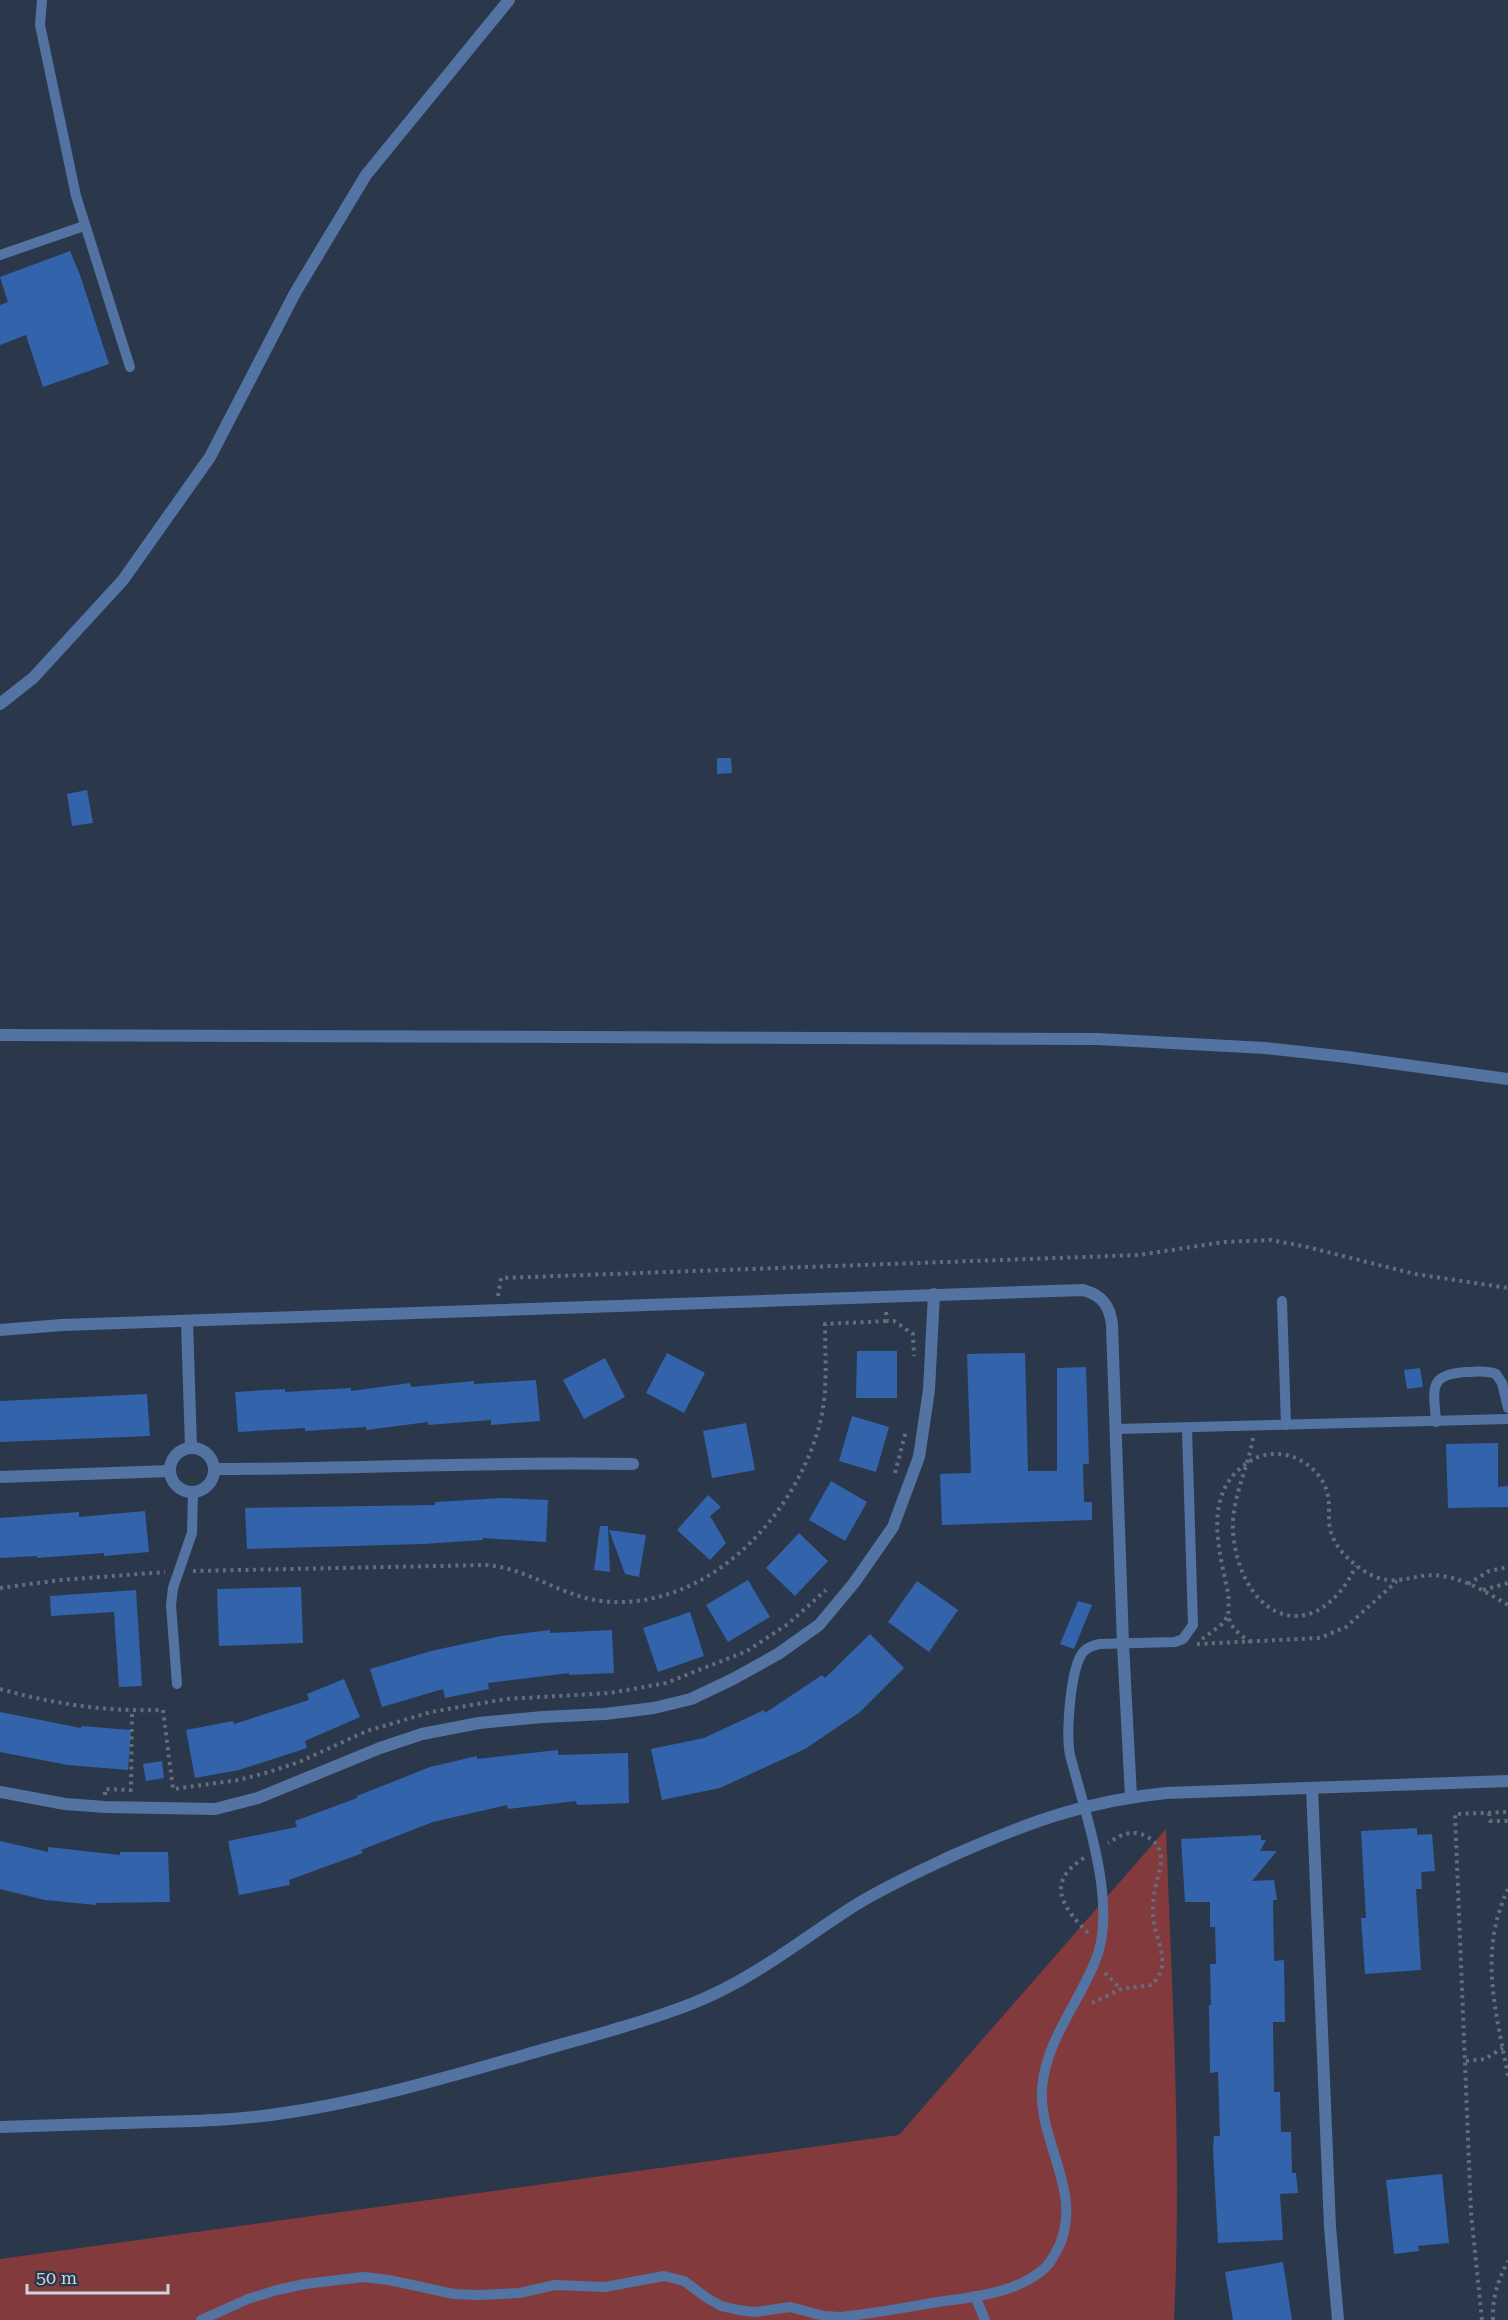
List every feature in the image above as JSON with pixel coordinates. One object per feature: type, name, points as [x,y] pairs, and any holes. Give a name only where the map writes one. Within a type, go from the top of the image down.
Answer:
[{"type":"street","points":[[0,704],[33,678],[123,580],[210,457],[295,293],[366,175],[510,0]]},
{"type":"street","points":[[0,1035],[1098,1039],[1265,1048],[1508,1079]]},
{"type":"street","points":[[0,1330],[62,1325],[934,1294],[1083,1290],[1098,1296],[1105,1301],[1111,1317],[1131,1797]]},
{"type":"street","points":[[0,1792],[64,1804],[215,1809],[258,1798],[380,1748],[422,1734],[479,1723],[634,1710],[692,1699],[778,1654],[819,1625],[854,1583],[893,1527],[920,1457],[929,1390],[934,1294]]},
{"type":"street","points":[[187,1321],[191,1448]]},
{"type":"street","points":[[191,1448],[200,1449],[207,1454],[214,1469],[209,1485],[193,1492],[184,1491],[177,1486],[170,1471],[171,1462],[176,1455],[191,1448]]},
{"type":"street","points":[[214,1469],[302,1469],[542,1462],[633,1464]]},
{"type":"street","points":[[0,1477],[170,1471]]},
{"type":"street","points":[[0,2127],[208,2120],[282,2114],[356,2101],[633,2024],[696,2002],[737,1983],[785,1954],[860,1902],[923,1869],[1016,1828],[1083,1806],[1131,1797],[1202,1791],[1508,1781]]},
{"type":"street","points":[[1312,1788],[1330,2227],[1338,2320]]},
{"type":"lane","points":[[42,0],[40,25],[68,162],[84,226],[130,367]]},
{"type":"lane","points":[[0,255],[84,226]]},
{"type":"lane","points":[[1282,1301],[1286,1425]]},
{"type":"lane","points":[[1436,1422],[1434,1389],[1440,1378],[1451,1373],[1485,1371],[1496,1374],[1502,1383],[1508,1409]]},
{"type":"lane","points":[[1117,1429],[1508,1419]]},
{"type":"lane","points":[[201,2320],[248,2299],[277,2290],[304,2284],[363,2277],[454,2294],[479,2295],[519,2293],[555,2285],[605,2286],[664,2276],[684,2281],[706,2298],[738,2310],[754,2312],[790,2307],[832,2317],[975,2296],[1015,2286],[1046,2266],[1061,2241],[1065,2228],[1067,2199],[1043,2117],[1042,2086],[1054,2041],[1095,1963],[1103,1926],[1102,1888],[1067,1740],[1069,1708],[1079,1659],[1085,1650],[1095,1645],[1175,1642],[1189,1633],[1194,1617],[1187,1429]]},
{"type":"lane","points":[[177,1684],[171,1605],[173,1588],[192,1533],[193,1492]]},
{"type":"lane","points":[[975,2296],[985,2320]]},
{"type":"path","points":[[496,1310],[501,1278],[1139,1255],[1224,1242],[1259,1240],[1287,1242],[1415,1274],[1508,1288]]},
{"type":"path","points":[[886,1296],[887,1321]]},
{"type":"path","points":[[0,1588],[61,1580],[178,1571],[485,1565],[503,1566],[520,1571],[565,1591],[601,1601],[658,1596],[680,1589],[716,1571],[748,1546],[787,1497],[816,1438],[823,1408],[826,1377],[825,1324],[894,1321],[913,1334],[914,1366]]},
{"type":"path","points":[[1254,1426],[1249,1462],[1236,1496],[1232,1522],[1242,1573],[1257,1599],[1276,1614],[1300,1616],[1312,1613],[1324,1607],[1343,1590],[1356,1566]]},
{"type":"path","points":[[893,1478],[906,1429]]},
{"type":"path","points":[[1251,1642],[1236,1631],[1228,1616],[1229,1599],[1217,1537],[1219,1506],[1223,1492],[1233,1475],[1249,1462],[1262,1456],[1279,1454],[1298,1459],[1313,1469],[1328,1495],[1330,1528],[1334,1539],[1343,1554],[1356,1566],[1372,1575],[1397,1580],[1429,1575],[1443,1576],[1482,1590],[1508,1605]]},
{"type":"path","points":[[1468,1584],[1489,1571],[1508,1567]]},
{"type":"path","points":[[1175,1642],[1195,1644],[1312,1639],[1333,1634],[1346,1627],[1397,1580]]},
{"type":"path","points":[[1482,1590],[1508,1583]]},
{"type":"path","points":[[0,1689],[86,1708],[132,1712],[163,1710],[173,1790],[239,1780],[299,1762],[367,1731],[431,1712],[506,1699],[619,1692],[666,1683],[726,1661],[768,1639],[831,1585]]},
{"type":"path","points":[[1195,1644],[1212,1632],[1228,1616]]},
{"type":"path","points":[[105,1807],[105,1789],[131,1790],[132,1712]]},
{"type":"path","points":[[1482,2320],[1471,2213],[1455,1814],[1508,1812]]},
{"type":"path","points":[[1489,1813],[1490,1821],[1508,1821]]},
{"type":"path","points":[[1508,1889],[1495,1927],[1491,1967],[1494,2008],[1508,2076]]},
{"type":"path","points":[[1095,1963],[1121,1989]]},
{"type":"path","points":[[1466,2061],[1485,2059],[1503,2048]]},
{"type":"path","points":[[1493,2320],[1494,2297],[1508,2261]]},
{"type":"shaded area","points":[[1166,1829],[1177,2136],[1174,2320],[0,2320],[0,2259],[899,2135]]},
{"type":"building","points":[[70,251],[109,364],[43,387],[26,335],[0,345],[0,305],[8,302],[0,277]]},
{"type":"building","points":[[717,758],[731,758],[732,773],[717,774]]},
{"type":"building","points":[[87,790],[93,823],[72,826],[67,794]]},
{"type":"building","points":[[857,1351],[897,1351],[897,1398],[856,1398]]},
{"type":"building","points":[[667,1353],[705,1373],[684,1413],[646,1393]]},
{"type":"building","points":[[1025,1353],[1028,1471],[1057,1471],[1057,1368],[1086,1367],[1089,1464],[1083,1464],[1084,1502],[1092,1502],[1092,1520],[942,1525],[940,1474],[971,1473],[967,1354]]},
{"type":"building","points":[[605,1358],[625,1397],[584,1419],[563,1380]]},
{"type":"building","points":[[1420,1368],[1423,1387],[1407,1389],[1404,1370]]},
{"type":"building","points":[[536,1380],[540,1421],[491,1425],[491,1420],[428,1425],[428,1422],[366,1430],[366,1427],[238,1432],[235,1392],[351,1388],[351,1391],[410,1383],[411,1387],[474,1381],[474,1384]]},
{"type":"building","points":[[147,1394],[150,1436],[0,1442],[0,1401]]},
{"type":"building","points":[[852,1416],[889,1427],[876,1472],[839,1461]]},
{"type":"building","points":[[746,1423],[755,1470],[712,1478],[703,1431]]},
{"type":"building","points":[[1498,1443],[1498,1487],[1508,1486],[1508,1507],[1448,1508],[1446,1444]]},
{"type":"building","points":[[831,1481],[867,1502],[845,1541],[809,1520]]},
{"type":"building","points":[[708,1495],[721,1507],[710,1516],[726,1543],[710,1560],[677,1530]]},
{"type":"building","points":[[502,1498],[548,1500],[546,1542],[483,1538],[483,1540],[423,1544],[247,1549],[245,1508],[435,1505],[435,1502]]},
{"type":"building","points":[[145,1511],[149,1552],[104,1556],[104,1553],[0,1558],[0,1518],[79,1512],[79,1517]]},
{"type":"building","points":[[600,1526],[608,1526],[610,1572],[594,1570]]},
{"type":"building","points":[[609,1530],[646,1535],[639,1577],[625,1574]]},
{"type":"building","points":[[799,1533],[828,1561],[795,1596],[766,1568]]},
{"type":"building","points":[[748,1580],[770,1617],[728,1642],[706,1605]]},
{"type":"building","points":[[917,1581],[958,1610],[929,1652],[888,1622]]},
{"type":"building","points":[[301,1587],[303,1643],[219,1646],[217,1589]]},
{"type":"building","points":[[136,1590],[142,1686],[119,1687],[114,1612],[51,1616],[50,1596]]},
{"type":"building","points":[[1078,1601],[1092,1605],[1074,1649],[1060,1644]]},
{"type":"building","points":[[690,1612],[704,1656],[658,1672],[643,1628]]},
{"type":"building","points":[[550,1630],[550,1633],[612,1630],[614,1673],[569,1675],[569,1673],[488,1683],[489,1689],[445,1698],[443,1689],[382,1707],[370,1669],[431,1651],[501,1636]]},
{"type":"building","points":[[870,1634],[904,1668],[860,1712],[805,1749],[720,1788],[662,1800],[651,1749],[704,1738],[764,1710],[765,1713],[822,1675],[825,1678]]},
{"type":"building","points":[[344,1679],[360,1717],[305,1741],[307,1748],[239,1770],[195,1778],[186,1730],[233,1721],[234,1724],[309,1700],[307,1694]]},
{"type":"building","points":[[0,1712],[81,1728],[81,1726],[131,1730],[128,1770],[68,1765],[0,1752]]},
{"type":"building","points":[[558,1750],[558,1755],[628,1753],[629,1803],[577,1805],[576,1801],[508,1809],[507,1805],[433,1822],[361,1850],[363,1853],[289,1880],[290,1885],[239,1895],[228,1841],[297,1827],[295,1821],[430,1767],[477,1756],[477,1759]]},
{"type":"building","points":[[162,1761],[164,1778],[146,1781],[143,1764]]},
{"type":"building","points":[[1417,1828],[1417,1835],[1432,1834],[1435,1871],[1421,1872],[1422,1889],[1416,1889],[1421,1970],[1365,1974],[1361,1918],[1366,1918],[1361,1831]]},
{"type":"building","points":[[1261,1835],[1261,1840],[1266,1840],[1260,1851],[1277,1851],[1252,1881],[1274,1880],[1277,1900],[1273,1900],[1274,1961],[1284,1960],[1285,2022],[1273,2022],[1274,2092],[1280,2092],[1281,2132],[1291,2132],[1292,2173],[1296,2173],[1298,2193],[1280,2194],[1283,2240],[1218,2243],[1213,2150],[1214,2136],[1220,2136],[1218,2072],[1210,2073],[1209,2005],[1211,2005],[1210,1964],[1216,1964],[1215,1927],[1210,1927],[1210,1902],[1185,1902],[1181,1839]]},
{"type":"building","points":[[0,1841],[48,1852],[48,1847],[120,1855],[120,1852],[168,1852],[170,1902],[96,1903],[96,1905],[45,1900],[0,1889]]},
{"type":"building","points":[[1442,2174],[1449,2243],[1418,2246],[1419,2251],[1394,2254],[1386,2180]]},
{"type":"building","points":[[1283,2262],[1292,2320],[1233,2320],[1225,2272]]}]
